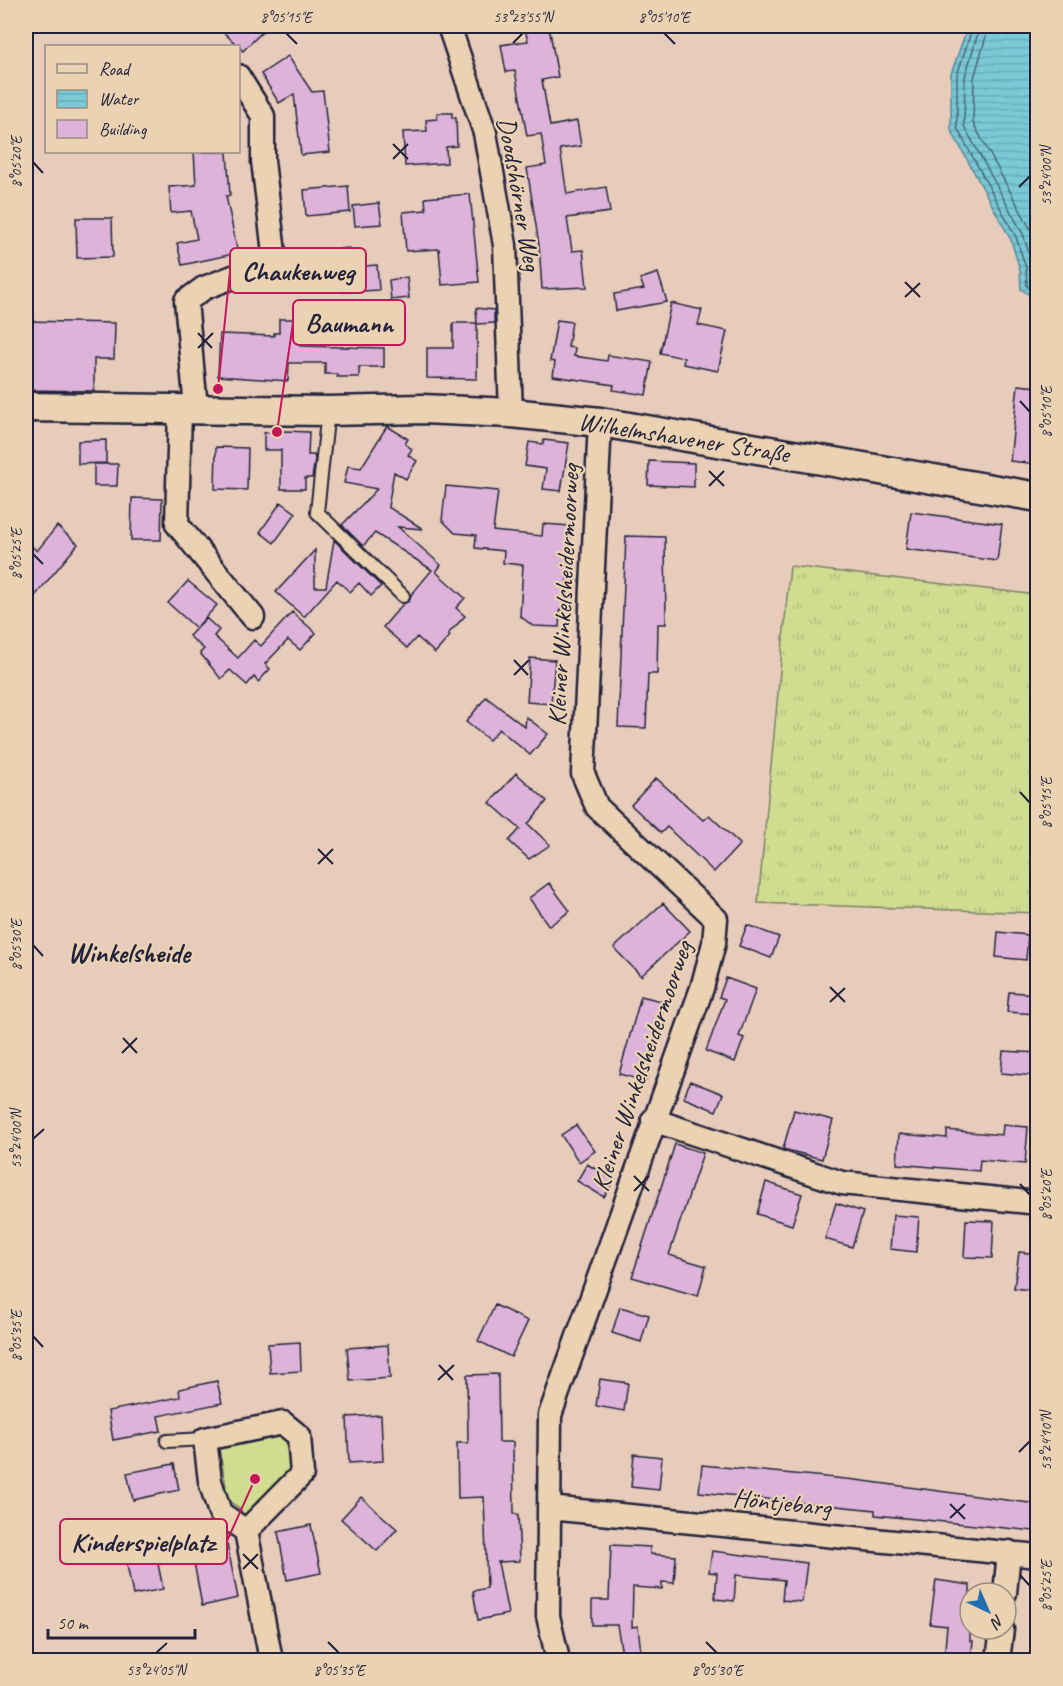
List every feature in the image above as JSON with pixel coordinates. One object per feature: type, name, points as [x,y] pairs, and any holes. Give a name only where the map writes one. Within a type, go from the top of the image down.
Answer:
[{"type":"street","name":"Doodshörner Weg","points":[[449,26],[485,133],[505,245],[511,413]]},
{"type":"street","points":[[240,79],[263,116],[263,161],[275,261],[204,288],[186,302],[188,408],[177,524],[253,617]]},
{"type":"street","name":"Wilhelmshavener Straße","points":[[26,406],[328,411],[422,409],[511,413],[600,422],[1038,497]]},
{"type":"street","name":"Kleiner Winkelsheidermoorweg","points":[[558,1660],[548,1616],[550,1415],[653,1120],[702,988],[714,943],[716,920],[597,807],[583,774],[600,422]]},
{"type":"street","points":[[653,1120],[842,1182],[1038,1203]]},
{"type":"street","points":[[246,1532],[302,1474],[300,1436],[283,1424],[205,1439],[210,1480],[220,1513],[246,1532],[271,1660]]},
{"type":"street","name":"Höntjebarg","points":[[549,1508],[1038,1556]]},
{"type":"street","points":[[1006,1581],[1009,1552]]},
{"type":"street","points":[[998,1660],[1000,1641]]},
{"type":"lane","points":[[328,411],[317,512],[403,596]]},
{"type":"lane","points":[[167,1441],[205,1439]]},
{"type":"green space","points":[[790,566],[1037,595],[1037,913],[758,903]]},
{"type":"green space","points":[[279,1432],[290,1437],[292,1471],[245,1521],[238,1508],[225,1501],[221,1492],[226,1486],[221,1459],[214,1453],[220,1444]]},
{"type":"water","points":[[968,26],[1037,26],[1037,300],[1021,289],[1020,270],[1011,240],[951,130],[951,74]]},
{"type":"building","points":[[217,26],[268,26],[243,51],[240,45],[237,45]]},
{"type":"building","points":[[524,26],[549,26],[558,77],[542,80],[550,126],[577,121],[581,146],[560,149],[567,194],[606,187],[610,212],[567,218],[572,251],[583,250],[587,287],[542,289],[539,245],[527,168],[546,165],[541,134],[527,136],[515,71],[506,72],[501,45],[528,41]]},
{"type":"building","points":[[288,56],[312,92],[323,91],[330,152],[301,155],[294,94],[279,103],[261,74]]},
{"type":"building","points":[[437,113],[452,113],[452,118],[456,118],[457,146],[446,147],[447,163],[405,166],[403,132],[427,131],[426,120],[437,119]]},
{"type":"building","points":[[194,153],[227,153],[230,195],[226,196],[238,253],[182,265],[177,243],[197,239],[191,211],[171,213],[169,187],[196,185]]},
{"type":"building","points":[[348,186],[350,212],[306,216],[304,190]]},
{"type":"building","points":[[470,194],[479,282],[442,285],[439,249],[406,251],[403,212],[426,210],[425,198]]},
{"type":"building","points":[[379,203],[382,224],[355,226],[353,206]]},
{"type":"building","points":[[76,218],[112,218],[113,257],[77,258]]},
{"type":"building","points":[[350,248],[352,267],[377,265],[379,290],[344,292],[343,281],[315,284],[312,251]]},
{"type":"building","points":[[658,273],[667,302],[616,311],[614,294],[644,289],[640,279]]},
{"type":"building","points":[[407,277],[409,298],[391,300],[389,280]]},
{"type":"building","points":[[671,303],[702,310],[698,325],[727,331],[718,371],[683,364],[684,358],[660,353]]},
{"type":"building","points":[[476,308],[494,310],[494,323],[477,324]]},
{"type":"building","points":[[279,319],[300,319],[300,346],[384,348],[384,367],[359,367],[359,377],[337,377],[337,374],[325,374],[325,363],[289,363],[288,381],[218,376],[220,334],[274,336],[274,333],[279,333]]},
{"type":"building","points":[[557,320],[572,322],[568,347],[575,348],[574,356],[607,361],[608,355],[652,362],[646,395],[613,390],[614,385],[553,376],[555,362],[550,361]]},
{"type":"building","points":[[26,321],[115,323],[114,359],[94,359],[94,391],[26,390]]},
{"type":"building","points":[[453,323],[477,323],[477,379],[427,378],[427,348],[453,348]]},
{"type":"building","points":[[1018,385],[1038,387],[1038,464],[1010,461]]},
{"type":"building","points":[[387,426],[408,439],[405,444],[412,449],[408,455],[417,461],[406,479],[394,472],[388,507],[423,529],[398,527],[441,565],[436,572],[465,598],[456,608],[465,616],[448,634],[450,636],[435,653],[417,637],[407,648],[383,627],[403,604],[409,601],[411,595],[432,570],[375,533],[363,546],[342,525],[377,489],[344,483],[348,466],[361,468]]},
{"type":"building","points":[[309,432],[308,455],[314,455],[315,459],[312,478],[305,478],[305,489],[281,489],[281,450],[264,450],[264,433]]},
{"type":"building","points":[[106,440],[106,463],[78,464],[78,441]]},
{"type":"building","points":[[544,440],[569,443],[561,491],[543,489],[546,469],[525,466],[529,442],[543,444]]},
{"type":"building","points":[[216,447],[248,448],[247,490],[215,489]]},
{"type":"building","points":[[649,461],[694,463],[694,487],[648,485]]},
{"type":"building","points":[[94,464],[118,464],[117,486],[94,486]]},
{"type":"building","points":[[446,486],[498,491],[493,531],[542,536],[543,524],[571,526],[565,611],[560,610],[559,627],[533,626],[520,616],[523,565],[503,563],[504,551],[475,548],[476,535],[455,533],[442,520]]},
{"type":"building","points":[[132,498],[162,499],[161,540],[131,540]]},
{"type":"building","points":[[281,502],[296,513],[274,543],[260,532]]},
{"type":"building","points":[[911,512],[1002,524],[997,561],[906,549]]},
{"type":"building","points":[[57,526],[78,544],[35,596],[26,587],[26,541],[37,551]]},
{"type":"building","points":[[626,536],[665,537],[666,624],[658,624],[657,674],[648,674],[646,728],[618,727]]},
{"type":"building","points":[[334,540],[381,586],[371,596],[359,583],[350,592],[337,580],[304,617],[276,592],[315,550],[315,587],[326,587]]},
{"type":"building","points":[[188,581],[217,605],[196,628],[168,603]]},
{"type":"building","points":[[292,612],[316,633],[300,650],[288,640],[265,664],[270,669],[258,682],[254,677],[247,685],[230,670],[221,679],[200,653],[204,649],[189,636],[206,618],[219,630],[214,636],[238,658],[254,640],[261,646]]},
{"type":"building","points":[[530,658],[555,660],[551,704],[527,702]]},
{"type":"building","points":[[486,697],[525,727],[526,717],[548,734],[530,755],[499,729],[489,740],[466,722]]},
{"type":"building","points":[[516,773],[547,801],[528,824],[550,845],[529,859],[509,841],[520,829],[490,803]]},
{"type":"building","points":[[656,778],[703,820],[709,815],[740,844],[714,872],[667,827],[661,833],[631,805]]},
{"type":"building","points":[[549,883],[570,911],[549,926],[529,898]]},
{"type":"building","points":[[663,903],[690,931],[641,976],[614,948]]},
{"type":"building","points":[[747,925],[779,937],[771,958],[739,946]]},
{"type":"building","points":[[998,932],[1028,935],[1026,960],[996,957]]},
{"type":"building","points":[[726,978],[756,989],[739,1036],[744,1038],[735,1062],[706,1051],[725,999],[719,997]]},
{"type":"building","points":[[1009,992],[1038,994],[1038,1014],[1007,1012]]},
{"type":"building","points":[[641,996],[665,1002],[646,1081],[619,1074]]},
{"type":"building","points":[[1003,1051],[1038,1053],[1038,1076],[1001,1073]]},
{"type":"building","points":[[690,1081],[723,1094],[716,1111],[684,1098]]},
{"type":"building","points":[[794,1110],[833,1120],[822,1159],[783,1149]]},
{"type":"building","points":[[576,1125],[595,1151],[579,1162],[561,1135]]},
{"type":"building","points":[[1003,1125],[1028,1127],[1025,1164],[980,1160],[979,1171],[897,1164],[899,1134],[947,1138],[947,1130],[1002,1135]]},
{"type":"building","points":[[675,1144],[703,1153],[669,1255],[706,1266],[698,1296],[632,1277]]},
{"type":"building","points":[[587,1164],[614,1180],[604,1197],[577,1181]]},
{"type":"building","points":[[766,1182],[802,1194],[792,1225],[757,1214]]},
{"type":"building","points":[[836,1203],[863,1212],[852,1247],[825,1239]]},
{"type":"building","points":[[893,1215],[919,1217],[916,1252],[890,1249]]},
{"type":"building","points":[[966,1220],[994,1221],[992,1258],[964,1257]]},
{"type":"building","points":[[1019,1252],[1038,1254],[1038,1291],[1014,1288]]},
{"type":"building","points":[[495,1305],[528,1321],[511,1357],[478,1341]]},
{"type":"building","points":[[620,1307],[649,1315],[641,1342],[612,1333]]},
{"type":"building","points":[[300,1342],[301,1371],[270,1373],[268,1344]]},
{"type":"building","points":[[388,1345],[390,1378],[350,1381],[347,1348]]},
{"type":"building","points":[[498,1374],[499,1442],[513,1442],[514,1514],[518,1514],[520,1561],[498,1562],[508,1614],[478,1620],[473,1591],[487,1588],[484,1497],[458,1498],[457,1443],[468,1443],[467,1375]]},
{"type":"building","points":[[600,1379],[628,1383],[624,1411],[596,1406]]},
{"type":"building","points":[[217,1381],[222,1403],[158,1416],[161,1431],[113,1440],[108,1411],[180,1397],[179,1389]]},
{"type":"building","points":[[381,1415],[383,1461],[349,1463],[347,1417]]},
{"type":"building","points":[[634,1454],[662,1457],[659,1490],[631,1487]]},
{"type":"building","points":[[174,1464],[179,1490],[133,1500],[127,1473]]},
{"type":"building","points":[[702,1465],[856,1480],[1037,1504],[1034,1531],[875,1515],[875,1510],[699,1492]]},
{"type":"building","points":[[361,1497],[397,1529],[377,1551],[341,1519]]},
{"type":"building","points":[[311,1525],[321,1573],[287,1580],[278,1532]]},
{"type":"building","points":[[153,1538],[163,1589],[133,1595],[123,1544]]},
{"type":"building","points":[[227,1544],[238,1598],[202,1606],[192,1551]]},
{"type":"building","points":[[611,1545],[650,1547],[650,1554],[676,1556],[674,1583],[662,1582],[662,1589],[633,1587],[632,1627],[638,1626],[641,1653],[632,1654],[632,1660],[623,1660],[617,1625],[592,1625],[592,1600],[609,1600]]},
{"type":"building","points":[[712,1551],[807,1563],[802,1602],[782,1600],[784,1580],[736,1575],[734,1601],[715,1599],[717,1573],[709,1572]]},
{"type":"building","points":[[936,1580],[958,1583],[958,1641],[973,1641],[971,1660],[944,1660],[947,1626],[930,1624]]},
{"type":"place","name":"Chaukenweg","points":[[218,389]]},
{"type":"place","name":"Baumann","points":[[277,432]]},
{"type":"place","name":"Kinderspielplatz","points":[[255,1479]]},
{"type":"district","name":"Winkelsheide","points":[[129,952]]}]
